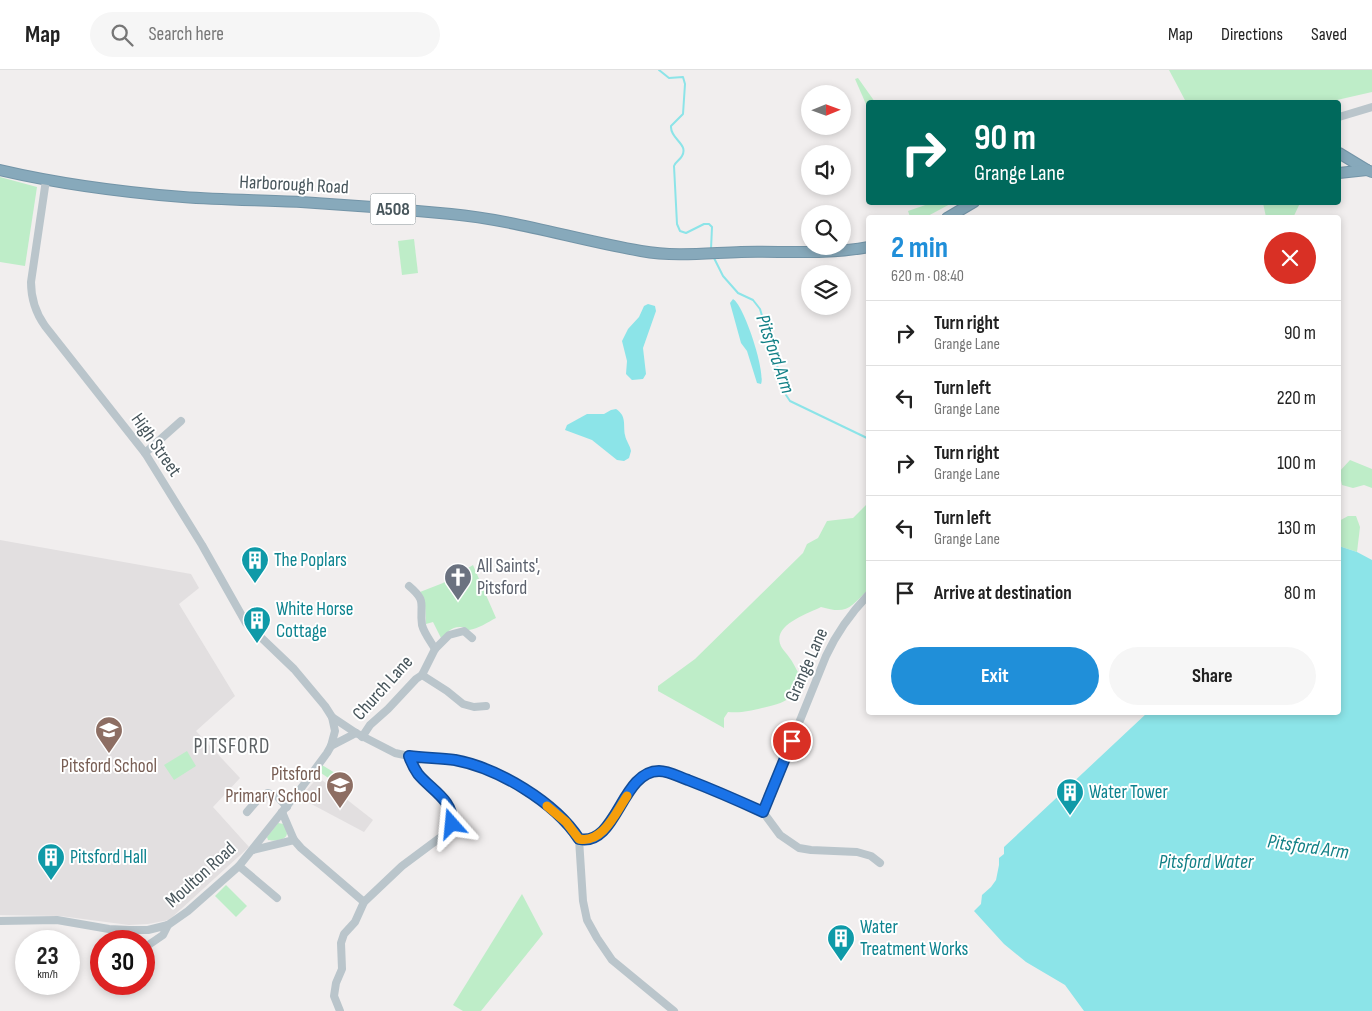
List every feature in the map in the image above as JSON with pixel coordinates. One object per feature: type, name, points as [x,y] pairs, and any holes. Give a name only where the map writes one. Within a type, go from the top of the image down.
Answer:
[{"type":"highway","points":[[1341,154],[1369,171]]},
{"type":"highway","name":"Harborough Road","points":[[0,170],[46,180],[184,197],[332,204],[480,217],[640,251],[678,255],[732,252],[828,252],[866,247]]},
{"type":"highway","points":[[1341,173],[1369,171]]},
{"type":"highway","points":[[952,215],[969,205]]},
{"type":"street","points":[[1341,116],[1372,107]]},
{"type":"street","name":"High Street","points":[[46,180],[31,282],[31,297],[34,308],[48,330],[144,453],[206,551],[242,617],[294,669],[332,717]]},
{"type":"street","points":[[144,453],[181,421]]},
{"type":"street","points":[[409,586],[419,594],[422,604],[422,626],[435,649]]},
{"type":"street","name":"Grange Lane","points":[[763,812],[833,641],[846,621],[866,598]]},
{"type":"street","name":"Church Lane","points":[[359,735],[422,674],[435,649],[449,635],[464,631],[472,638]]},
{"type":"street","points":[[422,674],[463,704],[474,707],[486,706]]},
{"type":"street","points":[[332,717],[359,735],[387,749],[409,756],[454,760],[487,770],[519,786],[542,801],[566,822],[579,839],[583,901],[587,920],[597,938],[612,960],[674,1011]]},
{"type":"street","points":[[331,746],[335,731],[332,717]]},
{"type":"street","points":[[331,746],[359,735]]},
{"type":"street","name":"Moulton Road","points":[[0,921],[58,920],[109,929],[128,930],[148,930],[168,925],[188,911],[239,866],[331,746]]},
{"type":"street","points":[[340,1011],[334,996],[336,983],[342,969],[342,938],[355,922],[364,902],[402,866],[449,831],[452,824],[453,815],[450,808],[443,798],[418,773],[409,756]]},
{"type":"street","points":[[579,839],[588,840],[599,834],[636,782],[649,772],[657,771],[678,776],[763,812],[780,835],[798,848],[857,852],[871,856],[880,863]]},
{"type":"street","points":[[247,812],[261,796],[268,793],[277,796],[284,809],[294,840],[364,902]]},
{"type":"street","points":[[253,850],[294,840]]},
{"type":"street","points":[[239,866],[277,898]]},
{"type":"street","points":[[155,940],[163,935],[168,925]]},
{"type":"shaded area","name":"Pitsford School","points":[[0,540],[191,574],[199,588],[179,604],[235,696],[196,731],[240,778],[213,807],[249,847],[169,920],[129,925],[60,916],[0,915]]},
{"type":"shaded area","name":"Pitsford Primary School","points":[[318,777],[373,820],[364,832],[300,798]]},
{"type":"green space","points":[[1169,70],[1372,70],[1372,92],[1337,100],[1185,100]]},
{"type":"green space","points":[[858,78],[874,100],[866,100],[866,104],[855,79]]},
{"type":"green space","points":[[0,177],[37,187],[25,266],[0,262]]},
{"type":"green space","points":[[925,205],[948,205],[930,215],[909,215],[908,211]]},
{"type":"green space","points":[[1264,205],[1299,205],[1294,215],[1266,215]]},
{"type":"green space","points":[[414,239],[418,273],[402,275],[398,241]]},
{"type":"green space","points":[[1350,460],[1372,469],[1372,488],[1364,485],[1353,488],[1342,485],[1341,470]]},
{"type":"green space","points":[[866,505],[866,592],[848,608],[837,610],[821,607],[799,617],[785,627],[779,640],[799,674],[794,690],[788,699],[753,710],[728,712],[724,718],[724,728],[658,691],[658,686],[695,659],[803,553],[807,544],[818,538],[827,521],[853,518]]},
{"type":"green space","points":[[1348,516],[1356,516],[1360,527],[1357,552],[1341,547],[1341,520]]},
{"type":"green space","points":[[473,565],[496,618],[472,629],[467,630],[458,627],[452,629],[447,632],[442,640],[433,622],[426,624],[425,604],[420,592],[443,583]]},
{"type":"green space","points":[[187,751],[196,766],[174,780],[164,765]]},
{"type":"green space","points":[[322,765],[348,781],[343,788],[318,771]]},
{"type":"green space","points":[[278,823],[284,824],[287,832],[285,838],[268,840],[267,837]]},
{"type":"green space","points":[[226,885],[247,906],[236,917],[215,896]]},
{"type":"green space","points":[[522,894],[543,934],[481,1011],[463,1011],[453,1005]]},
{"type":"water","points":[[733,299],[743,313],[753,339],[762,377],[761,384],[757,383],[747,351],[741,343],[730,303]]},
{"type":"water","points":[[648,304],[655,306],[656,311],[643,348],[646,374],[643,379],[632,380],[626,374],[627,361],[622,341],[628,329],[639,317],[644,306]]},
{"type":"water","points":[[616,409],[622,415],[631,451],[629,458],[624,461],[617,460],[592,440],[565,430],[567,425],[587,414],[604,414]]},
{"type":"water","name":"Pitsford Water","points":[[1341,547],[1372,560],[1372,1011],[1084,1011],[1065,985],[1026,962],[1004,944],[974,911],[981,904],[982,895],[996,880],[999,858],[1004,854],[1004,847],[1145,715],[1341,715]]},
{"type":"waterway","name":"Pitsford Arm","points":[[659,70],[669,78],[683,77],[685,84],[683,114],[671,126],[671,131],[683,148],[681,157],[674,166],[677,224],[680,231],[686,233],[704,224],[709,224],[712,227],[711,249]]},
{"type":"waterway","name":"Pitsford Arm","points":[[713,256],[723,276],[738,293],[753,300],[760,309],[786,395],[790,401],[866,438]]},
{"type":"slow traffic","points":[[547,806],[566,822],[579,839],[588,840],[594,838],[606,827],[627,796]]},
{"type":"place","name":"The Poplars","points":[[255,584]]},
{"type":"place","name":"All Saints', Pitsford","points":[[458,601]]},
{"type":"place","name":"White Horse Cottage","points":[[257,644]]},
{"type":"place","name":"Pitsford School","points":[[109,754]]},
{"type":"place","name":"Pitsford Primary School","points":[[340,809]]},
{"type":"place","name":"Water Tower","points":[[1070,816]]},
{"type":"place","name":"Pitsford Hall","points":[[51,881]]},
{"type":"place","name":"Water Treatment Works","points":[[841,962]]},
{"type":"district","name":"PITSFORD","points":[[232,746]]},
{"type":"route","points":[[452,824],[453,815],[450,808],[443,798],[418,773],[409,756],[454,760],[487,770],[519,786],[542,801],[566,822],[579,839],[588,840],[594,838],[606,827],[636,782],[649,772],[664,771],[763,812],[792,741]]}]
